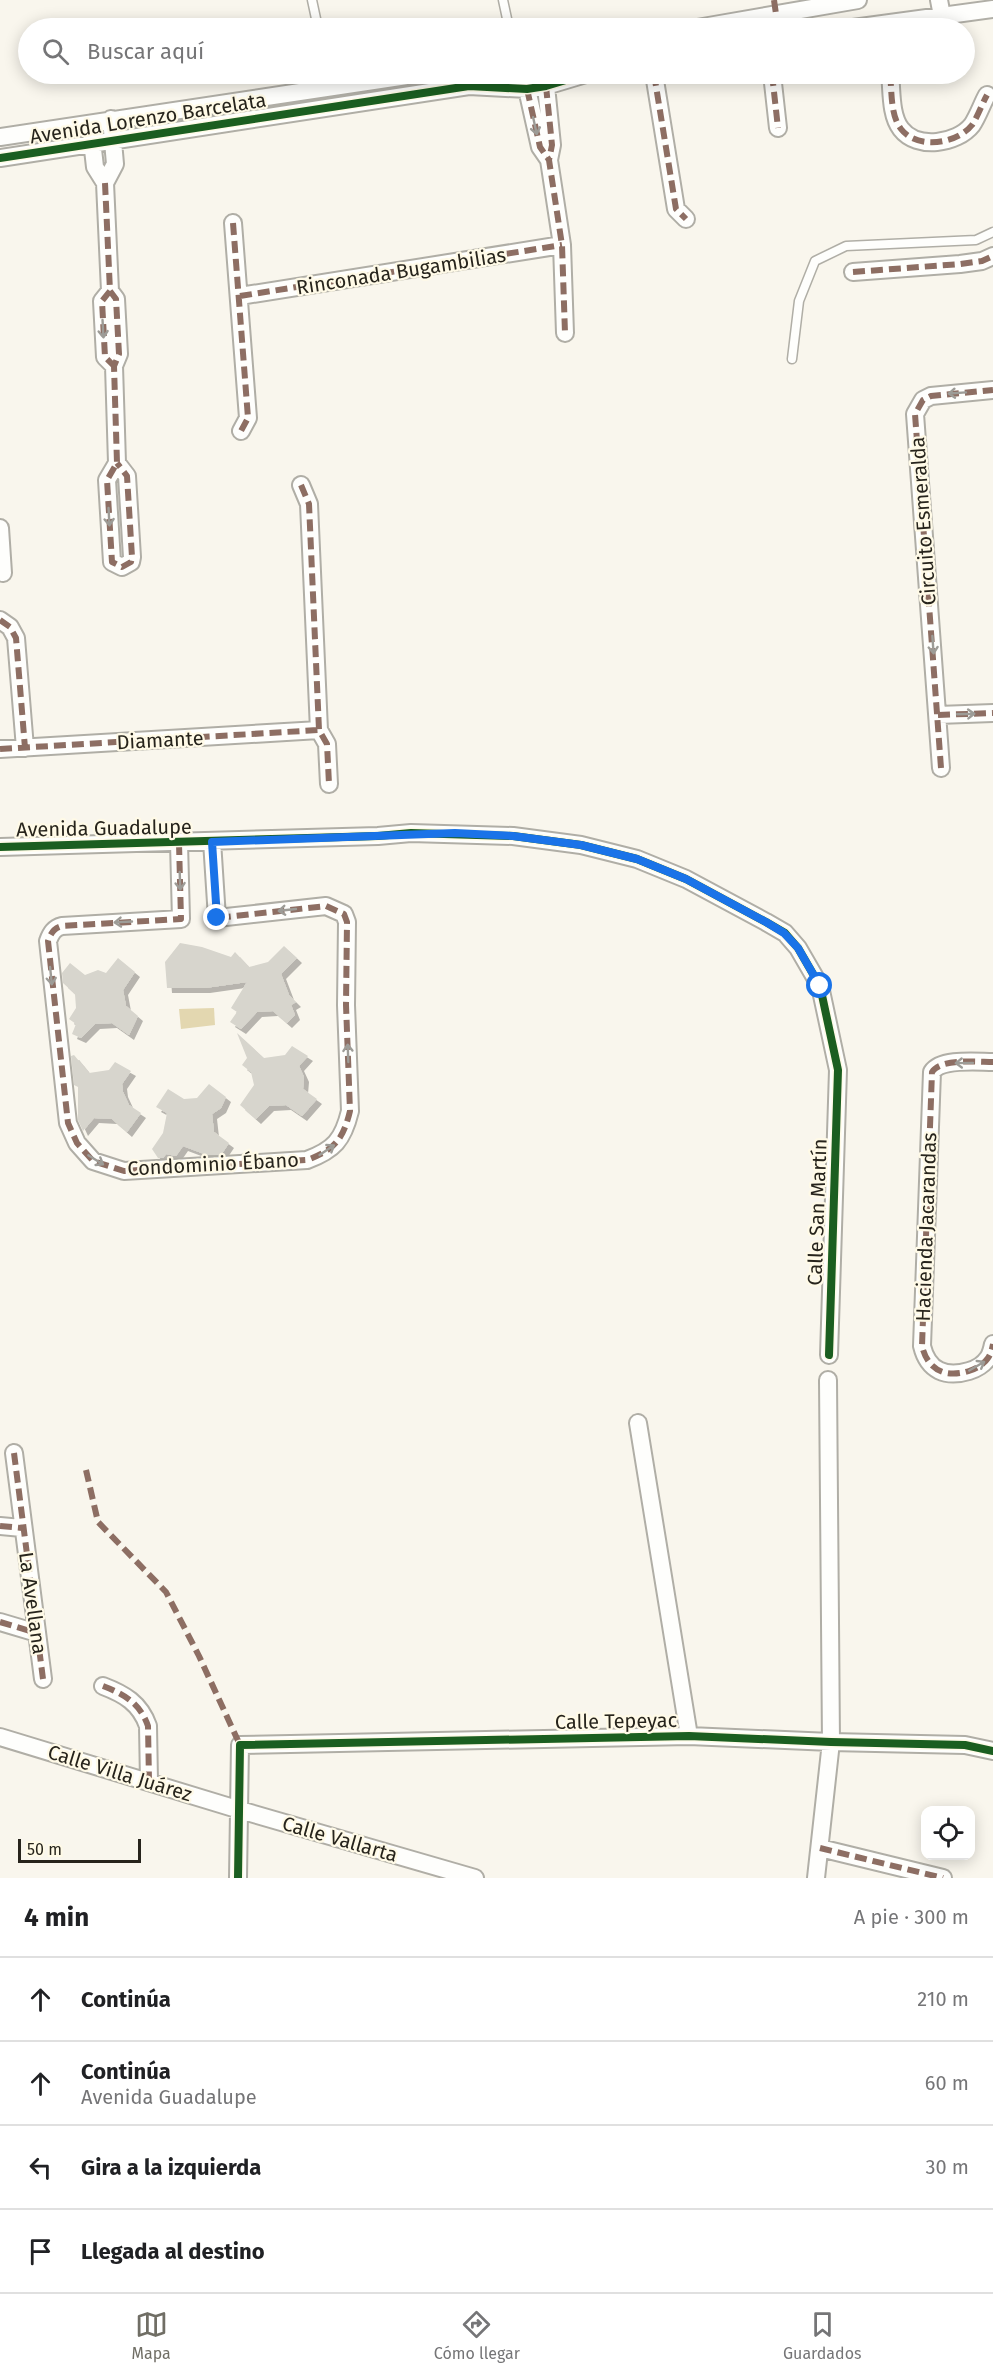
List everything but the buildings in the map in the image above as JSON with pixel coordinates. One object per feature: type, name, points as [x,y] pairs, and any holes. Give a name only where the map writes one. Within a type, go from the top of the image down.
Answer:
[{"type":"street","points":[[734,18],[775,7],[858,0]]},
{"type":"street","points":[[910,18],[941,8],[993,9]]},
{"type":"street","name":"Avenida Lorenzo Barcelata","points":[[0,137],[176,109],[307,84]]},
{"type":"street","name":"Avenida Lorenzo Barcelata","points":[[0,158],[443,84]]},
{"type":"street","name":"Avenida Lorenzo Barcelata","points":[[493,84],[527,89],[553,84]]},
{"type":"street","points":[[656,84],[676,209],[686,219]]},
{"type":"street","points":[[773,84],[778,128]]},
{"type":"street","points":[[891,84],[894,114],[901,130],[918,140],[940,142],[958,136],[972,125],[987,95]]},
{"type":"street","points":[[546,86],[552,145],[549,160],[562,245],[565,333]]},
{"type":"street","points":[[527,89],[540,147],[549,160]]},
{"type":"street","points":[[176,109],[177,130]]},
{"type":"street","points":[[105,183],[115,164],[111,119]]},
{"type":"street","points":[[90,122],[95,167],[105,183],[110,291],[102,301],[105,357],[114,366],[117,462],[107,480],[112,562],[122,567],[131,562],[132,557],[127,476],[117,462]]},
{"type":"street","points":[[233,223],[248,418],[241,431]]},
{"type":"street","name":"Rinconada Bugambilias","points":[[240,296],[562,245]]},
{"type":"street","points":[[853,272],[960,264],[982,261],[993,256]]},
{"type":"street","name":"Circuito Esmeralda","points":[[940,768],[915,414],[922,400],[931,396],[993,390]]},
{"type":"street","points":[[301,485],[309,504],[319,730],[327,744],[329,784]]},
{"type":"street","points":[[0,528],[3,573]]},
{"type":"street","points":[[0,620],[9,627],[16,638],[25,748]]},
{"type":"street","points":[[938,715],[993,713]]},
{"type":"street","name":"Diamante","points":[[0,749],[319,730]]},
{"type":"street","name":"Avenida Guadalupe","points":[[0,847],[212,842],[411,833],[513,836],[581,845],[626,856],[686,879],[784,933],[798,948],[820,986],[838,1070]]},
{"type":"street","name":"Condominio Ébano","points":[[178,843],[181,919],[63,926],[57,927],[48,941],[68,1123],[77,1143],[93,1161],[124,1171],[307,1160],[323,1154],[338,1142],[346,1128],[350,1111],[346,1005],[347,922],[344,914],[335,908],[326,906],[217,918],[212,842]]},
{"type":"street","name":"Hacienda Jacarandas","points":[[993,1062],[944,1063],[936,1066],[932,1072],[922,1346],[924,1356],[938,1370],[950,1375],[974,1369],[983,1364],[989,1357],[993,1344]]},
{"type":"street","name":"Calle San Martín","points":[[830,1355],[838,1070]]},
{"type":"street","points":[[816,1878],[831,1743],[828,1380]]},
{"type":"street","points":[[638,1423],[688,1736]]},
{"type":"street","name":"La Avellana","points":[[14,1453],[43,1679]]},
{"type":"street","name":"La Avellana","points":[[0,1526],[22,1528]]},
{"type":"street","points":[[0,1622],[38,1633]]},
{"type":"street","points":[[103,1686],[137,1704],[146,1718],[149,1781]]},
{"type":"street","name":"Calle Tepeyac","points":[[240,1810],[240,1745],[688,1736],[831,1743],[965,1745],[993,1751]]},
{"type":"street","name":"Calle Villa Juárez","points":[[0,1737],[240,1810]]},
{"type":"street","points":[[238,1878],[240,1810]]},
{"type":"street","name":"Calle Vallarta","points":[[240,1810],[457,1876],[475,1878]]},
{"type":"street","points":[[820,1848],[943,1878]]},
{"type":"lane","points":[[312,0],[316,18]]},
{"type":"lane","points":[[503,0],[507,18]]},
{"type":"lane","points":[[792,359],[799,301],[815,261],[846,246],[976,240],[993,232]]},
{"type":"shaded area","points":[[214,1008],[215,1025],[181,1029],[179,1009]]},
{"type":"marked path","points":[[774,0],[776,14]]},
{"type":"marked path","points":[[656,84],[676,209],[686,219]]},
{"type":"marked path","points":[[773,84],[778,128]]},
{"type":"marked path","points":[[891,84],[893,110],[897,123],[908,136],[927,142],[947,140],[965,131],[972,125],[987,95]]},
{"type":"marked path","points":[[546,86],[552,145],[549,160],[562,245],[565,333]]},
{"type":"marked path","points":[[527,89],[540,147],[549,160]]},
{"type":"marked path","points":[[105,183],[110,291],[116,299],[119,354],[114,366],[117,463],[107,480],[112,562],[122,567],[131,562],[132,557],[127,476],[117,463]]},
{"type":"marked path","points":[[233,223],[248,418],[241,431]]},
{"type":"marked path","points":[[240,296],[562,245]]},
{"type":"marked path","points":[[853,272],[960,264],[982,261],[993,256]]},
{"type":"marked path","points":[[110,291],[102,301],[105,357],[114,366]]},
{"type":"marked path","points":[[941,768],[915,414],[923,400],[931,396],[993,390]]},
{"type":"marked path","points":[[301,485],[309,504],[319,730],[327,744],[329,784]]},
{"type":"marked path","points":[[0,620],[10,627],[16,638],[25,748]]},
{"type":"marked path","points":[[938,715],[993,713]]},
{"type":"marked path","points":[[0,749],[319,730]]},
{"type":"marked path","points":[[179,843],[181,919],[62,926],[53,931],[48,941],[68,1123],[77,1143],[93,1161],[124,1171],[307,1160],[336,1143],[350,1111],[346,1005],[347,922],[344,914],[326,906],[217,918],[212,841]]},
{"type":"marked path","points":[[993,1062],[951,1063],[932,1072],[922,1346],[933,1367],[953,1374],[977,1368],[989,1356],[993,1344]]},
{"type":"marked path","points":[[14,1453],[43,1679]]},
{"type":"marked path","points":[[86,1470],[98,1522],[166,1592],[199,1656],[240,1745]]},
{"type":"marked path","points":[[0,1526],[22,1528]]},
{"type":"marked path","points":[[0,1622],[37,1633]]},
{"type":"marked path","points":[[103,1686],[130,1700],[145,1718],[148,1726],[149,1781]]},
{"type":"marked path","points":[[820,1848],[943,1878]]},
{"type":"cycle path","points":[[0,158],[469,86],[527,89],[553,84]]},
{"type":"cycle path","points":[[0,847],[378,836],[411,833],[513,836],[581,845],[637,859],[686,879],[785,933],[798,948],[820,986],[838,1070],[829,1355]]},
{"type":"cycle path","points":[[238,1878],[240,1745],[689,1736],[965,1745],[993,1751]]},
{"type":"route","points":[[217,918],[212,842],[411,833],[513,836],[581,845],[637,859],[686,879],[784,933],[807,960],[820,986]]}]
